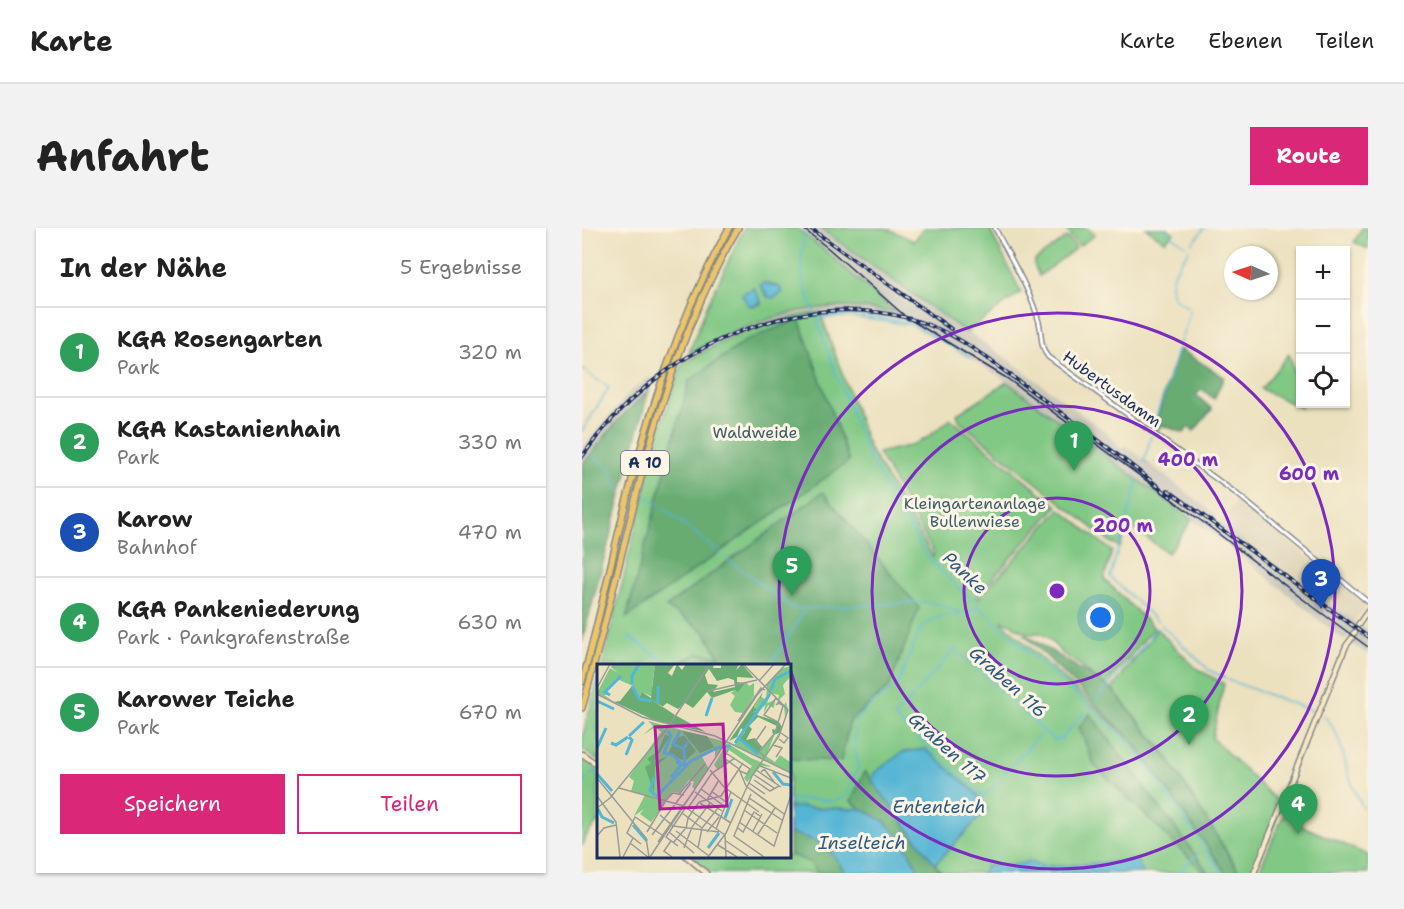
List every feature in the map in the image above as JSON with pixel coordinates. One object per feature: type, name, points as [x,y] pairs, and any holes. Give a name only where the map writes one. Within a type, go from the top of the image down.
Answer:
[{"type":"highway","name":"A 10","points":[[582,682],[624,513],[661,383],[690,306],[729,228]]},
{"type":"highway","name":"A 10","points":[[582,708],[597,657],[626,533],[669,381],[704,293],[738,228]]},
{"type":"main road","points":[[1358,625],[1368,611]]},
{"type":"main road","points":[[1254,873],[1353,635]]},
{"type":"main road","points":[[582,754],[597,764]]},
{"type":"main road","points":[[688,858],[706,873]]},
{"type":"street","name":"Hubertusdamm","points":[[995,228],[1036,313],[1043,349],[1052,360],[1239,496],[1368,602]]},
{"type":"shaded area","points":[[800,228],[820,228],[1017,366],[1106,432],[1121,448],[1125,445],[1216,515],[1215,519],[1368,630],[1368,654],[1350,643],[1353,638],[1349,636],[1345,640],[1341,638],[1239,554],[999,376],[904,319],[863,312],[820,312],[744,331],[690,359],[689,353],[716,339],[778,317],[832,307],[893,309]]},
{"type":"shaded area","points":[[652,375],[649,390],[618,420],[582,465],[582,449],[631,391]]},
{"type":"shaded area","points":[[1238,499],[1367,605],[1355,620],[1219,522]]},
{"type":"green space","points":[[744,228],[796,228],[895,312],[855,307],[811,309],[775,317],[740,329],[689,353],[706,308]],"holes":[[[752,289],[761,304],[749,305],[743,294]]]},
{"type":"green space","points":[[820,228],[886,228],[914,241],[924,228],[989,228],[1021,292],[966,332]]},
{"type":"green space","points":[[1065,228],[1087,228],[1095,235],[1079,246]]},
{"type":"green space","points":[[1146,228],[1167,228],[1174,233],[1165,241]]},
{"type":"green space","points":[[1362,228],[1368,228],[1368,249],[1354,242]]},
{"type":"green space","points":[[1069,238],[1076,248],[1039,276],[1034,261]]},
{"type":"green space","name":"Kleingartenanlage Bullenwiese","points":[[820,312],[869,448],[933,557],[934,553],[878,453],[909,446],[925,439],[951,419],[1057,506],[976,597],[978,599],[1060,509],[1112,551],[1104,579],[1154,628],[1103,688],[1082,666],[1063,654],[1046,636],[1040,633],[1030,634],[1001,621],[1135,744],[1226,873],[711,873],[692,858],[790,858],[790,664],[602,664],[659,432],[682,364],[733,337],[782,320]]},
{"type":"green space","name":"Waldweide","points":[[799,319],[849,461],[626,618],[689,381],[747,340]]},
{"type":"green space","points":[[1179,349],[1224,377],[1214,399],[1202,389],[1196,395],[1212,409],[1194,431],[1188,427],[1184,433],[1162,425],[1157,431],[1154,429]]},
{"type":"green space","points":[[1289,354],[1296,384],[1296,406],[1261,389]]},
{"type":"green space","points":[[1007,382],[1192,520],[1168,553],[1127,524],[1120,548],[1113,544],[960,422],[957,414]]},
{"type":"green space","points":[[649,390],[582,642],[582,465],[618,420]]},
{"type":"green space","points":[[823,492],[919,608],[889,687],[850,721],[841,761],[793,759],[790,755],[790,664],[678,664],[699,653],[719,656],[704,631],[666,607]]},
{"type":"green space","points":[[1157,629],[1196,668],[1224,684],[1212,738],[1281,805],[1253,873],[1240,873],[1165,753],[1112,689]]},
{"type":"green space","points":[[1024,634],[1112,689],[1164,753],[1240,873],[1226,873],[1135,744]]},
{"type":"green space","points":[[597,682],[597,760],[582,749],[582,738]]},
{"type":"green space","points":[[1090,714],[1209,873],[1205,873],[1094,765],[1079,727]]},
{"type":"green space","points":[[582,755],[597,766],[597,823],[588,833],[582,846]]},
{"type":"green space","points":[[865,771],[942,873],[920,873],[884,821],[851,801]]},
{"type":"green space","points":[[1285,811],[1300,825],[1368,855],[1368,873],[1258,873]]},
{"type":"green space","points":[[790,833],[817,841],[829,849],[845,873],[818,873],[811,863],[790,854]]},
{"type":"water","points":[[761,284],[780,287],[782,293],[774,298],[768,297],[761,287]]},
{"type":"water","points":[[754,288],[761,302],[754,306],[748,305],[742,294]]},
{"type":"water","name":"Ententeich","points":[[925,749],[974,791],[988,809],[935,864],[872,781],[874,773],[903,752]]},
{"type":"water","name":"Inselteich","points":[[790,807],[862,809],[884,821],[902,839],[920,873],[845,873],[828,849],[809,838],[790,833]]},
{"type":"water","points":[[1137,860],[1143,873],[984,873],[985,866],[1013,865],[1028,861],[1041,866],[1059,866]]},
{"type":"waterway","name":"Panke","points":[[805,228],[801,261],[803,281],[837,376],[868,456],[925,553],[980,608],[1133,746],[1222,873]]},
{"type":"waterway","points":[[1161,228],[1185,245]]},
{"type":"waterway","points":[[1196,239],[1204,228]]},
{"type":"waterway","points":[[1179,345],[1189,316],[1189,308],[1174,298],[1171,285],[1174,272],[1189,250]]},
{"type":"waterway","points":[[819,316],[851,314],[909,322]]},
{"type":"waterway","points":[[817,321],[829,317],[852,317],[913,325],[970,357]]},
{"type":"waterway","points":[[1153,427],[1178,349]]},
{"type":"waterway","points":[[582,369],[609,388],[582,431]]},
{"type":"waterway","points":[[1148,464],[1144,461],[1151,436]]},
{"type":"waterway","points":[[593,456],[611,469],[616,486],[620,489]]},
{"type":"waterway","points":[[1136,479],[1137,484],[1110,577],[1157,621]]},
{"type":"waterway","points":[[646,496],[659,505]]},
{"type":"waterway","points":[[663,508],[723,555]]},
{"type":"waterway","points":[[726,558],[794,609],[925,602],[958,612]]},
{"type":"waterway","points":[[790,798],[834,801],[846,796],[858,767],[855,751],[856,719],[898,685],[919,632],[926,625],[940,617],[979,608]]},
{"type":"waterway","points":[[771,664],[804,611]]},
{"type":"waterway","points":[[1161,625],[1209,670],[1225,678]]},
{"type":"waterway","points":[[1096,700],[1147,642],[1156,628]]},
{"type":"waterway","points":[[629,637],[670,664]]},
{"type":"waterway","name":"Graben 116","points":[[915,694],[955,649],[1054,740],[1061,739],[1085,712]]},
{"type":"waterway","points":[[1228,680],[1316,712]]},
{"type":"waterway","name":"Graben 117","points":[[912,697],[894,717],[984,797],[1003,776]]},
{"type":"waterway","points":[[1323,715],[1338,737],[1352,785],[1363,808]]},
{"type":"waterway","name":"Graben 117","points":[[1004,774],[1041,733]]},
{"type":"waterway","points":[[590,775],[597,770]]},
{"type":"waterway","points":[[582,785],[587,778]]},
{"type":"waterway","points":[[790,803],[804,804],[807,808]]},
{"type":"waterway","points":[[1366,814],[1368,820]]},
{"type":"waterway","points":[[1178,873],[1199,852]]},
{"type":"tram line","points":[[802,228],[906,317],[1008,379],[1368,647]]},
{"type":"railway","points":[[810,228],[951,329]]},
{"type":"railway","points":[[582,457],[612,419],[648,385],[667,370],[709,345],[731,335],[789,317],[848,310],[878,312],[907,318],[935,328],[963,342],[1171,497]]},
{"type":"railway","points":[[1168,490],[1368,637]]},
{"type":"place","name":"KGA Rosengarten","points":[[1074,471]]},
{"type":"place","name":"Karower Teiche","points":[[792,596]]},
{"type":"place","name":"Karow","points":[[1321,609]]},
{"type":"place","name":"KGA Kastanienhain","points":[[1189,745]]},
{"type":"place","name":"KGA Pankeniederung","points":[[1298,834]]}]
